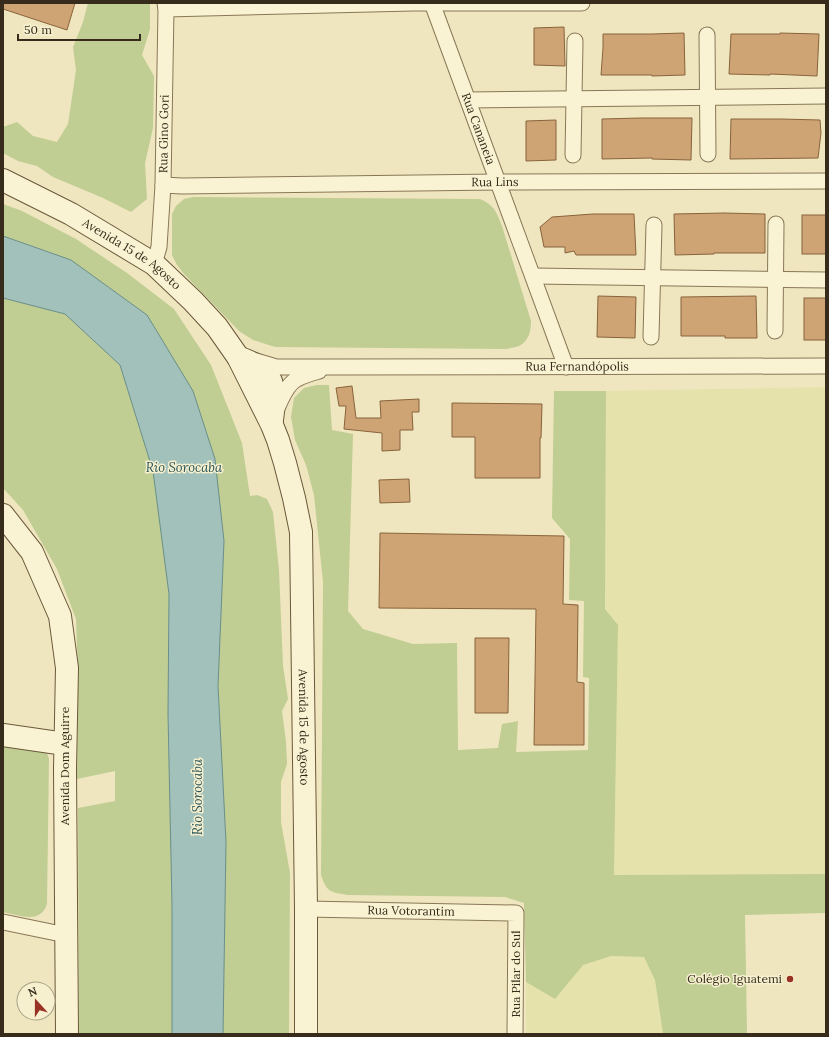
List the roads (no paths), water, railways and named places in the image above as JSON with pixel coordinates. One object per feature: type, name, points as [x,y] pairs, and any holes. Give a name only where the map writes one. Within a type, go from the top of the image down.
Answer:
[{"type":"main road","name":"Avenida 15 de Agosto","points":[[3,180],[71,214],[154,264],[193,301],[254,366],[266,397],[272,425],[278,440],[294,498],[301,532],[306,909],[306,1034]]},
{"type":"main road","name":"Avenida Dom Aguirre","points":[[3,515],[32,552],[60,616],[67,668],[65,744],[67,1034]]},
{"type":"main road","points":[[3,735],[65,744]]},
{"type":"street","name":"Rua Cananeia","points":[[432,3],[566,367]]},
{"type":"street","points":[[165,6],[582,3]]},
{"type":"street","name":"Rua Gino Gori","points":[[154,264],[159,246],[163,185],[165,6]]},
{"type":"street","points":[[707,35],[708,154]]},
{"type":"street","points":[[573,155],[575,41]]},
{"type":"street","points":[[468,100],[826,96]]},
{"type":"street","name":"Rua Lins","points":[[163,185],[206,186],[498,182],[826,181]]},
{"type":"street","points":[[775,331],[776,224]]},
{"type":"street","points":[[651,337],[654,225]]},
{"type":"street","points":[[533,276],[826,280]]},
{"type":"street","name":"Rua Fernandópolis","points":[[254,366],[826,366]]},
{"type":"street","name":"Rua Fernandópolis","points":[[296,379],[328,367]]},
{"type":"street","points":[[266,397],[296,379]]},
{"type":"street","points":[[272,425],[283,395],[296,379]]},
{"type":"street","name":"Rua Votorantim","points":[[306,909],[516,913]]},
{"type":"street","name":"Rua Pilar do Sul","points":[[516,913],[516,1034]]},
{"type":"street","points":[[3,922],[66,935]]},
{"type":"water","name":"Rio Sorocaba","points":[[3,236],[71,260],[147,315],[193,391],[215,459],[224,541],[218,686],[226,842],[223,1034],[172,1034],[172,905],[168,714],[169,594],[153,471],[120,365],[65,314],[3,298]]},
{"type":"place","name":"Colégio Iguatemi","points":[[790,979]]}]
